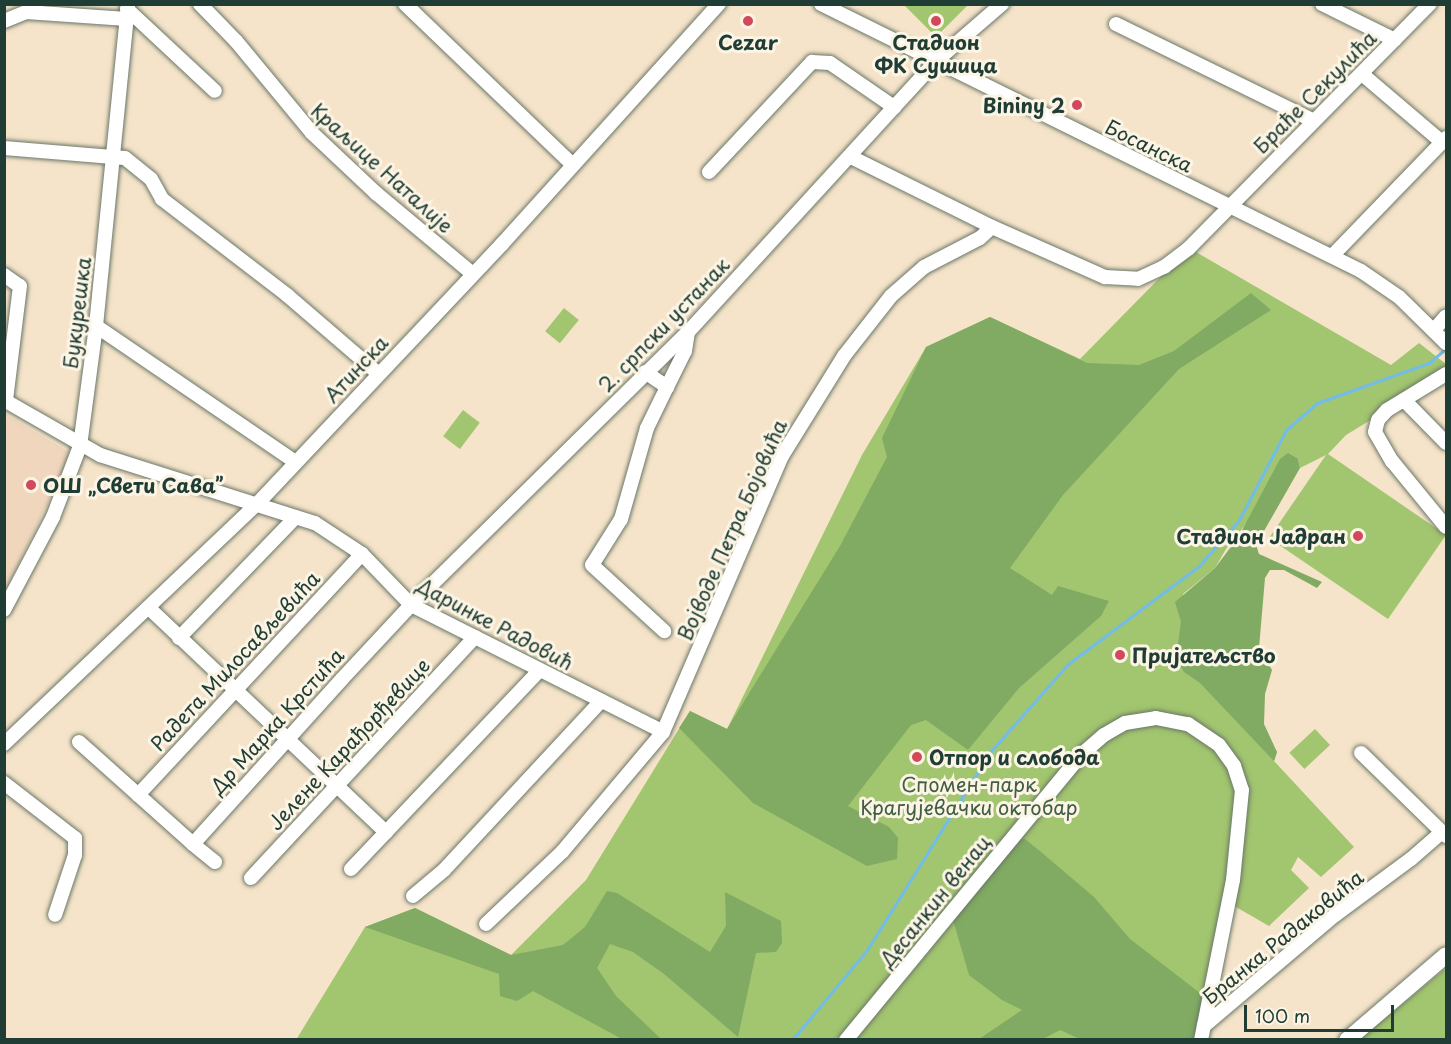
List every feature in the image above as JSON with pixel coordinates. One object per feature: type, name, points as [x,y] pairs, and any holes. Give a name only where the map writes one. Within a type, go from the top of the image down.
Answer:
[{"type":"main road","points":[[1347,1040],[1446,955]]},
{"type":"street","name":"Краљице Наталије","points":[[200,4],[236,41],[312,133],[369,187],[473,274]]},
{"type":"street","points":[[405,4],[572,164]]},
{"type":"street","name":"Атинска","points":[[4,744],[150,609],[257,504],[473,274],[719,4]]},
{"type":"street","name":"Босанска","points":[[821,4],[1332,256],[1388,288],[1440,337]]},
{"type":"street","name":"2. српски устанак","points":[[411,605],[688,332],[851,157],[935,62],[1002,4]]},
{"type":"street","points":[[1322,4],[1395,40]]},
{"type":"street","name":"Браће Секулића","points":[[1229,207],[1312,120],[1362,74],[1430,4]]},
{"type":"street","points":[[4,21],[26,12],[127,11],[215,91]]},
{"type":"street","name":"Букурешка","points":[[4,610],[53,517],[80,446],[96,326],[127,11]]},
{"type":"street","points":[[1116,24],[1312,120]]},
{"type":"street","points":[[709,172],[812,62],[830,63],[894,107]]},
{"type":"street","points":[[1332,256],[1444,140],[1362,74]]},
{"type":"street","points":[[4,148],[125,158],[143,171],[162,199],[286,295],[379,374]]},
{"type":"street","points":[[851,157],[1093,273],[1132,280],[1175,261],[1229,207]]},
{"type":"street","name":"Војводе Петра Бојовића","points":[[486,924],[562,852],[663,732],[782,456],[817,395],[871,318],[904,283],[992,226]]},
{"type":"street","points":[[4,275],[20,286],[5,400]]},
{"type":"street","points":[[1440,337],[1446,316]]},
{"type":"street","points":[[96,326],[295,462]]},
{"type":"street","points":[[664,631],[597,573],[592,561],[621,519],[647,428],[687,346],[688,332]]},
{"type":"street","points":[[645,372],[667,387]]},
{"type":"street","points":[[1446,374],[1404,400],[1378,420],[1375,432],[1382,446],[1446,527]]},
{"type":"street","name":"Даринке Радовић","points":[[5,400],[80,446],[120,463],[297,517],[330,532],[362,555],[411,605],[599,703],[663,732]]},
{"type":"street","points":[[1404,400],[1446,443]]},
{"type":"street","points":[[179,638],[297,517]]},
{"type":"street","name":"Радета Милосављевића","points":[[138,795],[362,555]]},
{"type":"street","name":"Др Марка Крстића","points":[[193,844],[411,605]]},
{"type":"street","points":[[150,609],[386,832]]},
{"type":"street","name":"Јелене Карађорђевице","points":[[251,878],[475,637]]},
{"type":"street","points":[[351,870],[539,671]]},
{"type":"street","points":[[413,896],[444,870],[599,703]]},
{"type":"street","name":"Десанкин венац","points":[[846,1040],[1083,754],[1114,729],[1150,718],[1182,723],[1209,737],[1230,759],[1242,790],[1233,880],[1203,1033]]},
{"type":"street","points":[[79,742],[214,862]]},
{"type":"street","points":[[1361,753],[1444,834]]},
{"type":"street","points":[[4,783],[75,838],[75,855],[55,915]]},
{"type":"street","name":"Бранка Радаковића","points":[[1203,1033],[1335,915],[1444,834]]},
{"type":"shaded area","name":"ОШ „Свети Сава”","points":[[5,414],[72,454],[5,591]]},
{"type":"green space","name":"Стадион ФК Сушица","points":[[904,5],[968,5],[936,37]]},
{"type":"green space","name":"Спомен-парк Крагујевачки октобар","points":[[1189,248],[1391,365],[1419,343],[1446,364],[1446,374],[1346,435],[1328,454],[1446,535],[1388,619],[1269,538],[1326,455],[1300,468],[1298,459],[1226,549],[1215,568],[1183,594],[1189,636],[1277,752],[1274,761],[1354,847],[1321,877],[1298,857],[1291,870],[1309,888],[1269,926],[1229,903],[1197,1039],[296,1040],[365,927],[415,908],[511,955],[586,880],[690,711],[727,729],[862,455],[926,347],[990,317],[1080,359]]},
{"type":"green space","points":[[1251,293],[1271,310],[1179,369],[1063,495],[1010,568],[1052,595],[1058,586],[1109,601],[1101,616],[1019,688],[968,750],[926,720],[911,725],[848,806],[889,827],[898,838],[897,859],[867,866],[753,803],[679,728],[690,711],[727,729],[840,546],[887,457],[882,438],[926,347],[990,317],[1087,363],[1139,365],[1174,351]]},
{"type":"green space","points":[[564,308],[579,320],[560,343],[545,331]]},
{"type":"green space","points":[[463,410],[480,423],[460,449],[443,436]]},
{"type":"green space","points":[[1288,453],[1298,459],[1300,468],[1256,545],[1259,554],[1322,582],[1317,588],[1284,570],[1270,570],[1265,578],[1259,648],[1272,670],[1265,694],[1264,724],[1277,752],[1274,761],[1200,683],[1184,672],[1176,658],[1181,622],[1175,602],[1215,568],[1239,536],[1280,459]]},
{"type":"green space","points":[[1315,729],[1330,745],[1304,769],[1289,753]]},
{"type":"green space","points":[[1012,839],[1025,839],[1041,852],[1094,897],[1130,939],[1209,1000],[1201,1039],[1080,1039],[1060,1030],[1043,1039],[979,1039],[1022,1010],[1002,1000],[969,975],[951,913]]},
{"type":"green space","points":[[607,891],[617,893],[710,952],[726,926],[725,892],[781,921],[782,943],[776,952],[756,953],[738,1037],[664,974],[633,952],[610,944],[597,968],[616,996],[661,1039],[622,1039],[533,991],[517,1001],[500,996],[499,974],[365,927],[415,908],[511,955],[563,945],[585,927]]},
{"type":"green space","points":[[1446,968],[1446,1039],[1360,1039]]},
{"type":"waterway","points":[[792,1040],[867,950],[991,751],[1068,664],[1199,566],[1239,520],[1286,430],[1317,403],[1429,363],[1446,348]]},
{"type":"place","name":"Cezar","points":[[748,21]]},
{"type":"place","name":"Стадион ФК Сушица","points":[[936,21]]},
{"type":"place","name":"Bininy 2","points":[[1077,105]]},
{"type":"place","name":"ОШ „Свети Сава”","points":[[31,485]]},
{"type":"place","name":"Стадион Јадран","points":[[1358,536]]},
{"type":"place","name":"Пријатељство","points":[[1120,655]]},
{"type":"place","name":"Отпор и слобода","points":[[917,757]]}]
